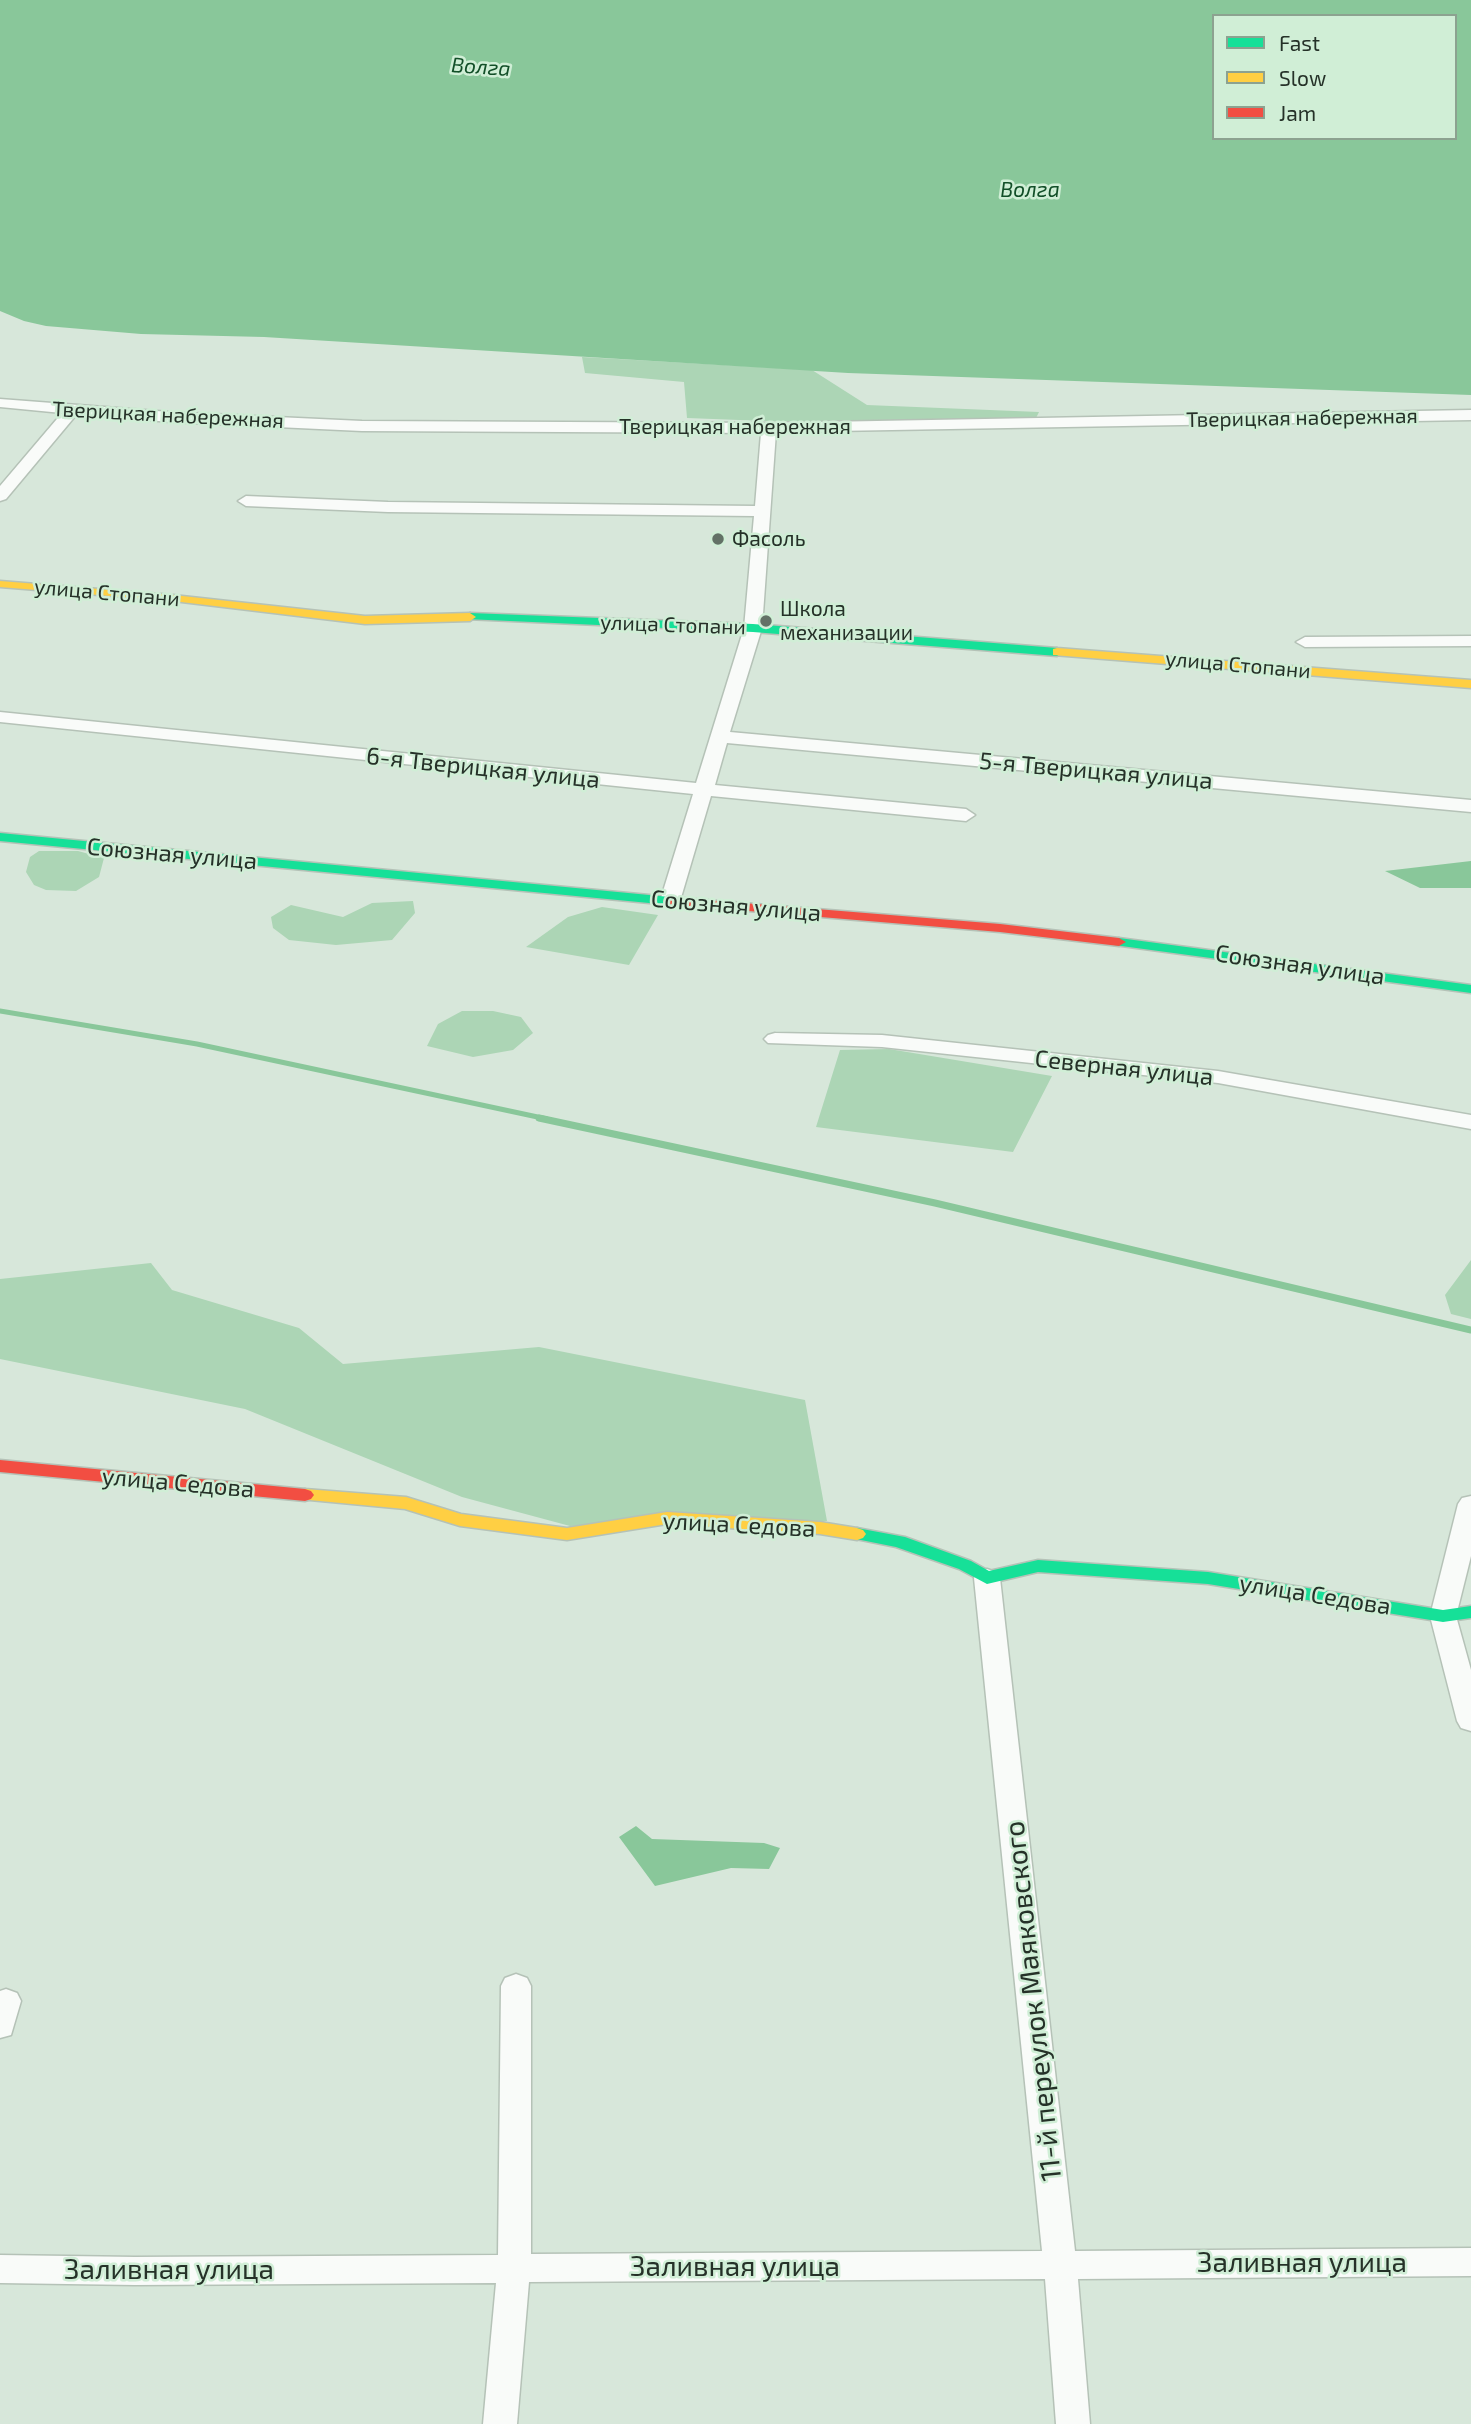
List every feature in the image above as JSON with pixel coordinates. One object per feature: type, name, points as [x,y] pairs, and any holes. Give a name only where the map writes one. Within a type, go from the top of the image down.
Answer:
[{"type":"street","name":"Тверицкая набережная","points":[[0,403],[72,410],[362,426],[769,428],[1471,415]]},
{"type":"street","points":[[0,496],[72,410]]},
{"type":"street","points":[[670,901],[753,628],[769,428]]},
{"type":"street","points":[[246,501],[388,507],[762,511]]},
{"type":"street","name":"улица Стопани","points":[[0,584],[173,598],[365,620],[476,617],[753,628],[1471,684]]},
{"type":"street","points":[[1305,642],[1471,642]]},
{"type":"street","name":"6-я Тверицкая улица","points":[[0,717],[967,815]]},
{"type":"street","name":"5-я Тверицкая улица","points":[[720,737],[1471,806]]},
{"type":"street","name":"Союзная улица","points":[[0,837],[670,901],[1000,928],[1226,954],[1471,989]]},
{"type":"street","name":"Северная улица","points":[[775,1039],[882,1041],[1218,1077],[1471,1122]]},
{"type":"street","name":"улица Седова","points":[[0,1466],[406,1503],[460,1520],[567,1534],[667,1518],[820,1528],[899,1542],[965,1565],[987,1578],[1038,1566],[1208,1578],[1443,1616],[1471,1612]]},
{"type":"street","points":[[1471,1504],[1443,1616],[1471,1721]]},
{"type":"street","name":"11-й переулок Маяковского","points":[[987,1578],[1060,2264],[1073,2424]]},
{"type":"street","points":[[499,2424],[514,2268],[516,1986]]},
{"type":"street","name":"Заливная улица","points":[[0,2269],[1471,2262]]},
{"type":"shaded area","points":[[582,357],[812,370],[867,405],[1039,412],[1035,420],[791,422],[687,418],[684,382],[585,373]]},
{"type":"shaded area","points":[[39,851],[78,851],[104,858],[99,877],[76,891],[46,890],[34,885],[26,872],[30,857]]},
{"type":"shaded area","points":[[413,901],[415,913],[392,940],[336,945],[289,940],[273,928],[271,917],[291,905],[343,917],[372,903]]},
{"type":"shaded area","points":[[602,907],[658,915],[629,965],[526,947],[568,917]]},
{"type":"shaded area","points":[[462,1011],[493,1011],[521,1017],[533,1033],[513,1050],[473,1057],[427,1046],[438,1024]]},
{"type":"shaded area","points":[[889,1049],[1052,1076],[1013,1152],[816,1127],[840,1050]]},
{"type":"shaded area","points":[[1471,1260],[1471,1319],[1451,1314],[1445,1295]]},
{"type":"shaded area","points":[[151,1263],[172,1290],[299,1328],[343,1364],[539,1347],[805,1400],[827,1521],[570,1526],[462,1497],[245,1409],[0,1359],[0,1279]]},
{"type":"water","name":"Волга","points":[[0,0],[1471,0],[1471,395],[848,373],[264,337],[141,334],[46,326],[0,311]]},
{"type":"water","points":[[1471,861],[1471,888],[1420,888],[1385,871]]},
{"type":"water","points":[[636,1826],[652,1839],[764,1843],[780,1848],[769,1869],[731,1868],[655,1886],[619,1837]]},
{"type":"waterway","points":[[0,1011],[197,1044],[547,1119]]},
{"type":"waterway","points":[[539,1118],[935,1203],[1471,1330]]},
{"type":"traffic: fast","points":[[470,617],[753,628],[1057,652]]},
{"type":"traffic: fast","points":[[0,837],[670,901]]},
{"type":"traffic: fast","points":[[1119,942],[1471,989]]},
{"type":"traffic: fast","points":[[857,1534],[899,1541],[965,1565],[987,1578],[1038,1566],[1208,1578],[1443,1616],[1471,1612]]},
{"type":"traffic: slow","points":[[0,584],[173,598],[365,620],[470,617]]},
{"type":"traffic: slow","points":[[1057,652],[1471,684]]},
{"type":"traffic: slow","points":[[305,1495],[406,1503],[460,1520],[567,1534],[667,1518],[820,1528],[857,1534]]},
{"type":"traffic: jam","points":[[670,901],[1000,928],[1119,942]]},
{"type":"traffic: jam","points":[[0,1466],[305,1495]]},
{"type":"place","name":"Фасоль","points":[[718,539]]},
{"type":"place","name":"Школа механизации","points":[[766,621]]}]
